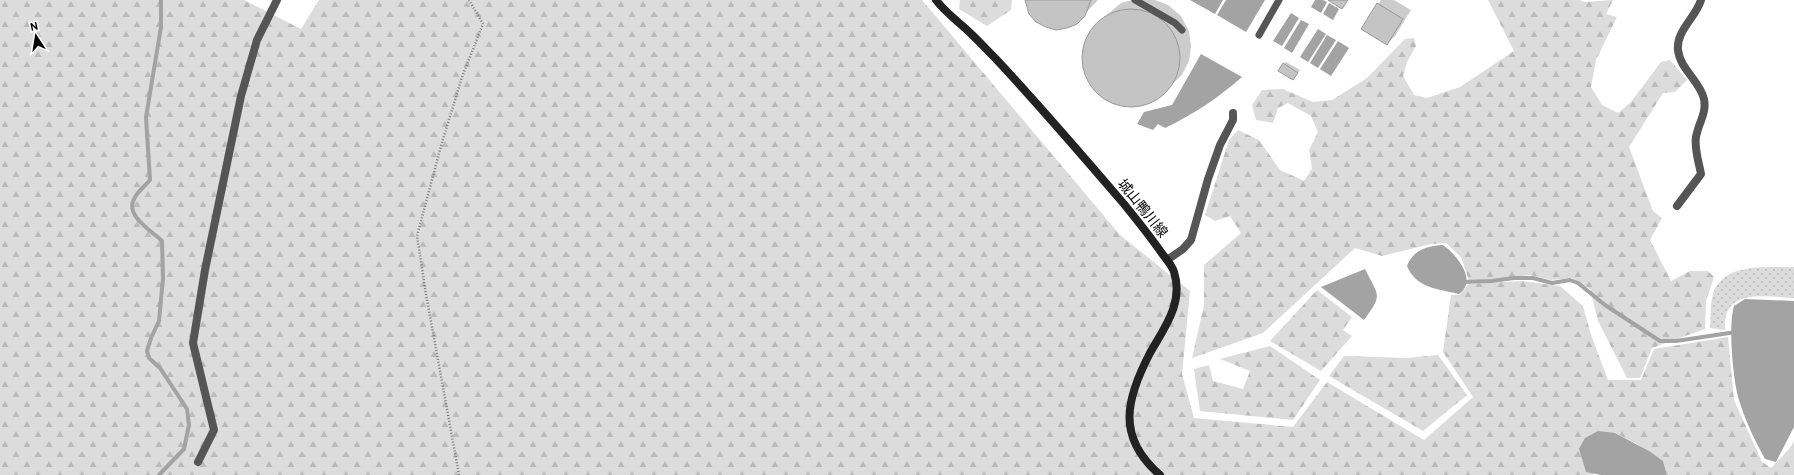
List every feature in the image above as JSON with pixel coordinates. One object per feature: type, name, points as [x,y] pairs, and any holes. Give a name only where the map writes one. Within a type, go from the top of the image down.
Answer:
[{"type":"main road","name":"城山鴨川線","points":[[936,0],[981,44],[1063,133],[1145,229],[1174,272],[1176,293],[1175,306],[1167,326],[1150,353],[1135,386],[1129,407],[1129,419],[1133,441],[1153,469],[1160,475]]},
{"type":"street","points":[[198,462],[214,430],[193,343],[204,277],[241,96],[257,40],[277,0]]},
{"type":"street","points":[[1677,206],[1701,174],[1696,138],[1703,117],[1704,101],[1702,92],[1682,62],[1678,49],[1681,35],[1701,0]]},
{"type":"street","points":[[1167,260],[1183,249],[1191,240],[1208,179],[1220,146],[1233,120],[1233,113]]},
{"type":"lane","points":[[1135,0],[1175,23],[1182,30]]},
{"type":"lane","points":[[1259,35],[1279,0]]},
{"type":"path","points":[[458,475],[417,236],[441,146],[462,77],[483,24],[469,0]]},
{"type":"green space","points":[[0,0],[244,0],[301,29],[319,0],[922,0],[1120,235],[1190,291],[1182,374],[1194,418],[1293,427],[1327,382],[1424,440],[1473,397],[1443,352],[1451,295],[1459,295],[1469,284],[1523,281],[1560,286],[1583,306],[1591,335],[1608,380],[1641,380],[1654,349],[1728,337],[1734,400],[1762,462],[1771,468],[1790,448],[1794,441],[1794,475],[1667,475],[1663,461],[1635,443],[1615,433],[1593,475],[0,475]]},
{"type":"green space","points":[[960,0],[1012,0],[1011,10],[987,26],[959,9]]},
{"type":"green space","points":[[1488,0],[1580,0],[1584,2],[1613,0],[1606,14],[1617,17],[1596,60],[1591,87],[1602,105],[1618,113],[1631,102],[1661,62],[1670,60],[1687,80],[1675,92],[1663,93],[1629,147],[1653,211],[1662,218],[1650,240],[1671,281],[1690,271],[1708,271],[1714,277],[1706,301],[1705,329],[1652,348],[1640,378],[1627,378],[1598,321],[1590,289],[1572,278],[1551,280],[1530,275],[1475,282],[1469,281],[1461,257],[1446,243],[1431,244],[1382,256],[1355,248],[1263,333],[1192,358],[1204,305],[1204,265],[1241,233],[1230,216],[1215,221],[1205,215],[1229,140],[1238,130],[1259,140],[1280,170],[1304,181],[1312,169],[1309,150],[1318,132],[1311,116],[1288,103],[1278,108],[1273,123],[1256,120],[1252,105],[1262,90],[1283,89],[1313,102],[1332,100],[1367,78],[1405,39],[1414,38],[1416,46],[1407,62],[1403,76],[1414,95],[1427,98],[1460,87],[1514,51]]},
{"type":"green space","points":[[1794,267],[1794,298],[1759,296],[1738,301],[1731,307],[1726,316],[1725,330],[1710,328],[1713,294],[1718,284],[1726,276],[1747,269]]},
{"type":"green space","points":[[1317,290],[1352,317],[1343,330],[1352,336],[1321,371],[1270,341]]},
{"type":"green space","points":[[1270,346],[1320,380],[1293,420],[1200,411],[1194,369],[1209,365],[1213,381],[1243,389],[1250,371],[1220,359]]},
{"type":"green space","points":[[1438,355],[1467,395],[1423,431],[1329,376],[1344,356],[1408,358]]},
{"type":"shaded area","points":[[1190,0],[1223,0],[1215,14]]},
{"type":"shaded area","points":[[1226,0],[1265,0],[1246,32],[1217,15]]},
{"type":"shaded area","points":[[1315,0],[1323,0],[1327,2],[1321,13],[1311,7]]},
{"type":"shaded area","points":[[1329,3],[1339,9],[1333,20],[1323,14]]},
{"type":"shaded area","points":[[1291,13],[1299,18],[1282,46],[1273,41]]},
{"type":"shaded area","points":[[1301,20],[1309,24],[1292,53],[1284,48]]},
{"type":"shaded area","points":[[1318,29],[1326,34],[1308,62],[1300,57]]},
{"type":"shaded area","points":[[1327,35],[1336,40],[1318,68],[1310,63]]},
{"type":"shaded area","points":[[1338,41],[1349,48],[1331,76],[1320,69]]},
{"type":"shaded area","points":[[1201,54],[1242,77],[1205,105],[1165,128],[1158,124],[1153,130],[1137,124],[1144,112],[1172,105]]},
{"type":"shaded area","points":[[1443,245],[1459,261],[1466,275],[1464,289],[1459,294],[1436,289],[1422,283],[1416,279],[1407,266],[1413,256],[1421,250],[1431,246]]},
{"type":"shaded area","points":[[1365,269],[1377,295],[1374,305],[1364,320],[1321,287]]},
{"type":"shaded area","points":[[1745,299],[1794,301],[1794,427],[1776,462],[1765,459],[1747,423],[1741,408],[1737,391],[1733,367],[1731,326],[1734,306]]},
{"type":"shaded area","points":[[1598,431],[1615,433],[1649,451],[1663,461],[1667,475],[1601,475],[1586,472],[1579,449],[1585,438]]},
{"type":"building","points":[[1025,0],[1091,0],[1085,16],[1077,24],[1056,30],[1036,22],[1029,14]]},
{"type":"building","points":[[1328,0],[1348,0],[1342,9]]},
{"type":"building","points":[[1377,3],[1403,19],[1387,45],[1361,29]]},
{"type":"building","points":[[1131,9],[1150,13],[1166,23],[1176,39],[1180,58],[1176,77],[1166,93],[1150,103],[1131,107],[1112,103],[1096,93],[1086,77],[1082,58],[1086,39],[1096,23],[1112,13]]},
{"type":"building","points":[[1283,63],[1298,73],[1293,80],[1278,71]]},
{"type":"waterway","points":[[159,475],[184,449],[189,425],[187,409],[160,368],[149,358],[147,351],[159,321],[163,278],[162,241],[141,223],[136,217],[132,205],[137,194],[150,180],[146,117],[161,27],[161,0]]},
{"type":"waterway","points":[[1462,282],[1492,281],[1514,278],[1533,278],[1552,283],[1570,280],[1578,283],[1605,305],[1660,341],[1676,341],[1736,332]]}]
